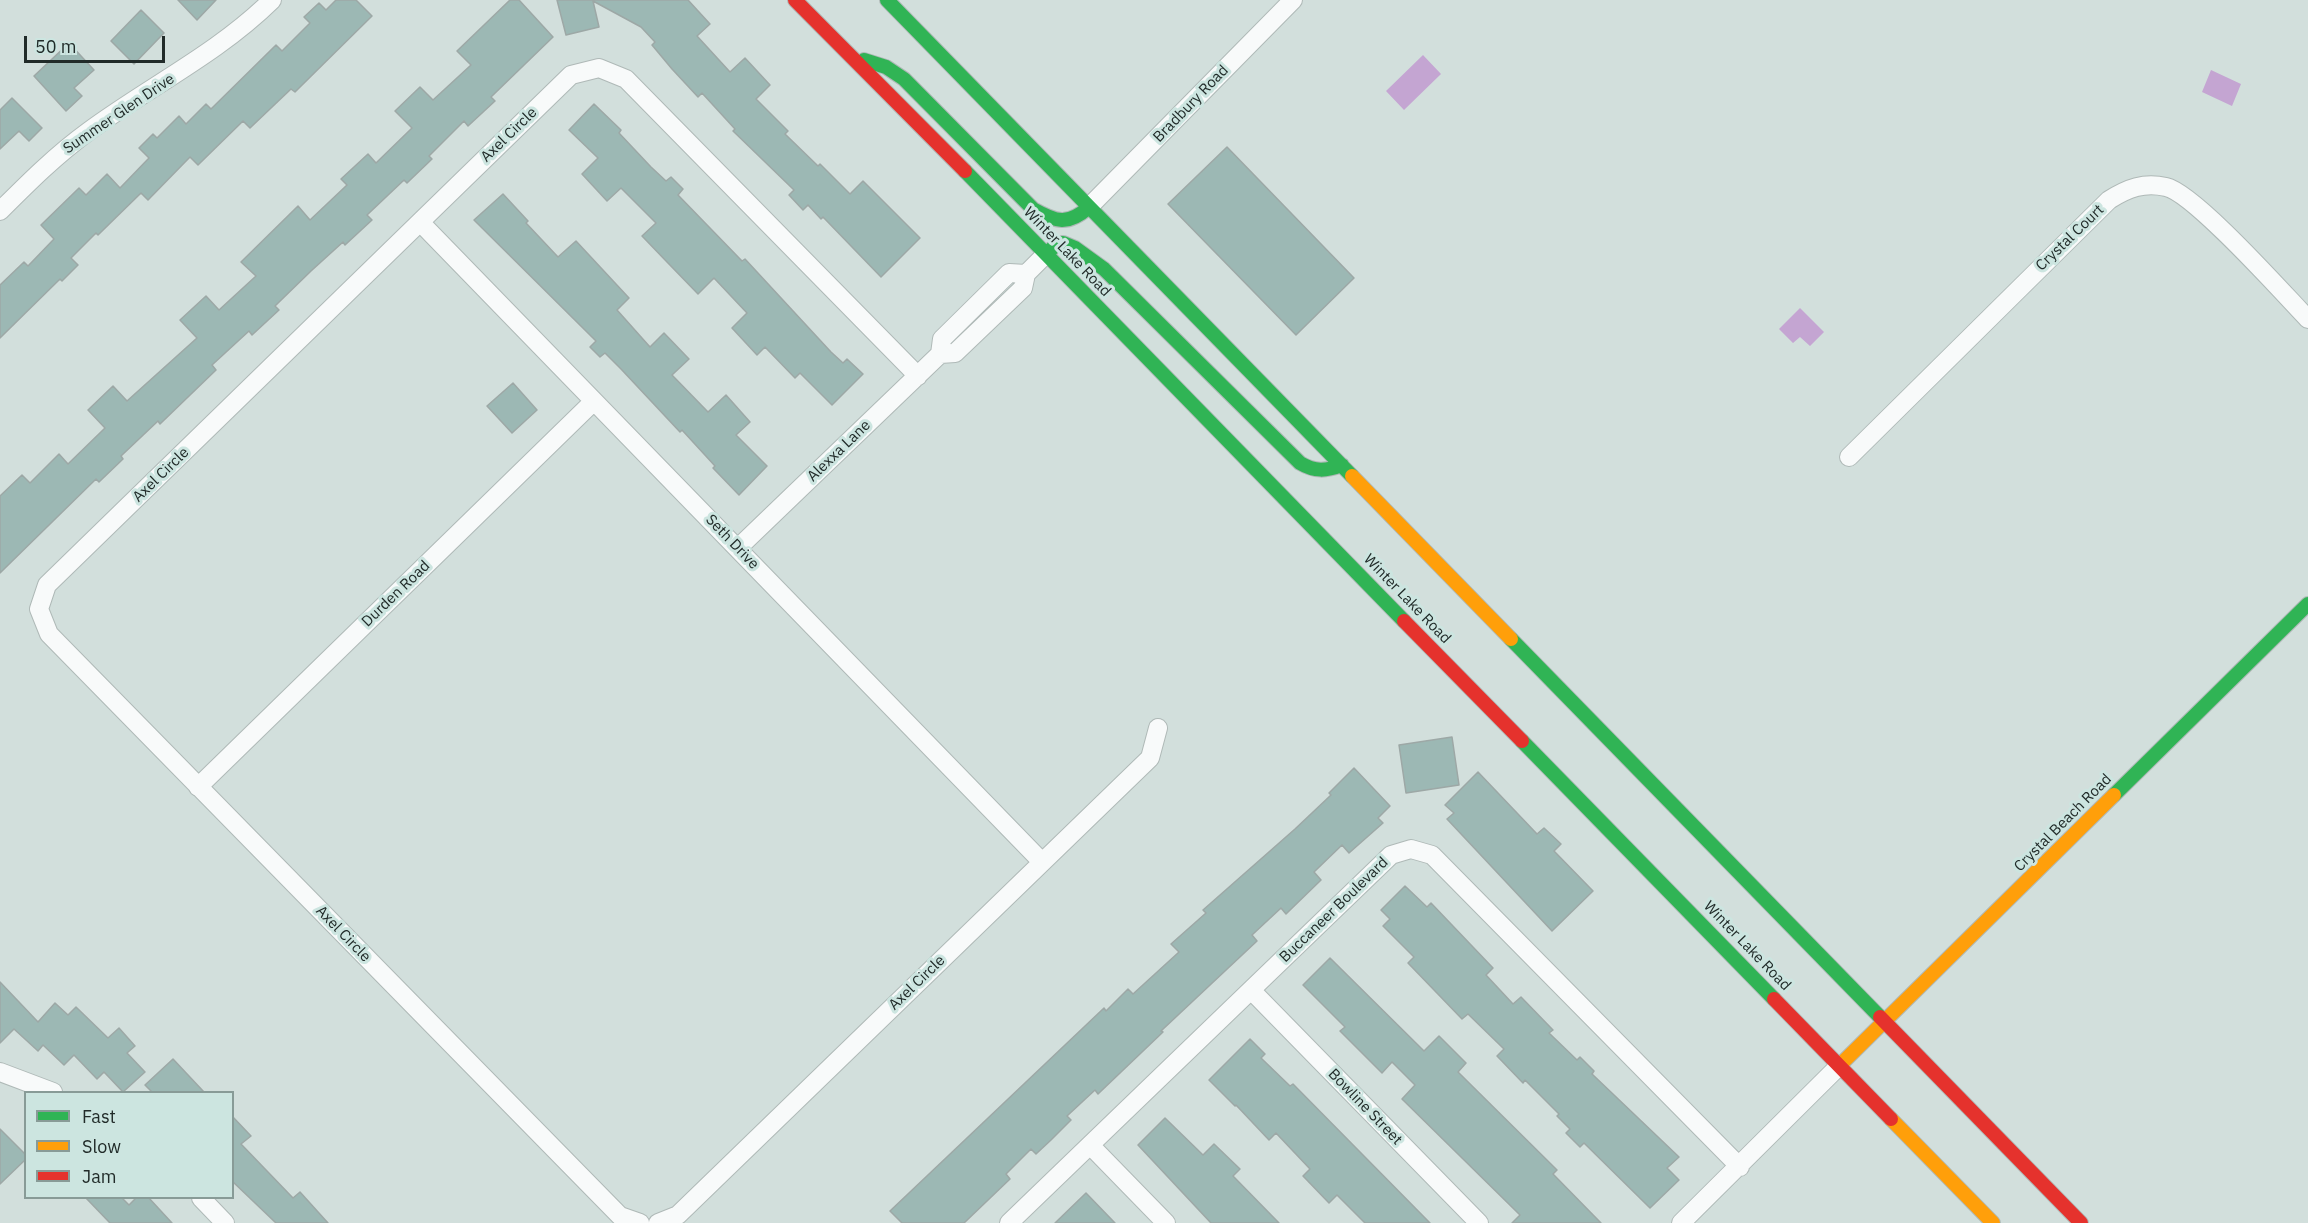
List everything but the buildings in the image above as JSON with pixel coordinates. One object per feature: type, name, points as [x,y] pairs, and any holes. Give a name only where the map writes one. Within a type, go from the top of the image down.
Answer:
[{"type":"main road","name":"Winter Lake Road","points":[[795,0],[1993,1223]]},
{"type":"main road","points":[[887,0],[2081,1223]]},
{"type":"main road","points":[[851,57],[886,67],[904,79],[1033,209],[1058,221],[1069,221],[1076,219],[1089,207]]},
{"type":"main road","points":[[1046,254],[1057,244],[1080,250],[1104,269],[1293,458],[1309,469],[1326,472],[1342,465]]},
{"type":"main road","name":"Crystal Beach Road","points":[[1840,1065],[2308,604]]},
{"type":"street","name":"Summer Glen Drive","points":[[0,211],[49,162],[90,130],[203,57],[272,0]]},
{"type":"street","name":"Bradbury Road","points":[[1089,207],[1293,0]]},
{"type":"street","name":"Axel Circle","points":[[640,1223],[620,1216],[198,787],[49,634],[39,609],[47,585],[571,75],[599,68],[626,79],[918,376]]},
{"type":"street","name":"Crystal Court","points":[[1849,457],[2109,200],[2136,186],[2150,184],[2168,187],[2194,203],[2308,319]]},
{"type":"street","name":"Seth Drive","points":[[420,222],[1042,862]]},
{"type":"street","name":"Alexxa Lane","points":[[738,548],[940,354],[942,339],[1009,273],[1026,274],[1046,254]]},
{"type":"street","name":"Durden Road","points":[[198,787],[594,401]]},
{"type":"street","name":"Axel Circle","points":[[658,1223],[678,1215],[1150,758],[1158,728]]},
{"type":"street","name":"Buccaneer Boulevard","points":[[1009,1223],[1391,855],[1412,849],[1432,855],[1740,1167]]},
{"type":"street","name":"Bowline Street","points":[[1251,990],[1479,1223]]},
{"type":"street","points":[[1681,1223],[1740,1167],[1840,1065]]},
{"type":"street","points":[[0,1072],[50,1091]]},
{"type":"street","points":[[1090,1145],[1166,1223]]},
{"type":"street","points":[[203,1199],[225,1223]]},
{"type":"shaded area","points":[[1423,55],[1441,74],[1404,110],[1386,91]]},
{"type":"shaded area","points":[[2211,70],[2241,84],[2232,106],[2202,92]]},
{"type":"shaded area","points":[[1800,308],[1824,332],[1810,346],[1800,337],[1793,343],[1779,329]]},
{"type":"traffic: fast","points":[[887,0],[1352,476]]},
{"type":"traffic: fast","points":[[864,60],[886,67],[904,79],[1033,209],[1048,217],[1062,220],[1075,217],[1089,207]]},
{"type":"traffic: fast","points":[[965,171],[1404,621]]},
{"type":"traffic: fast","points":[[1046,254],[1057,244],[1063,243],[1075,248],[1104,269],[1300,463],[1321,470],[1342,465]]},
{"type":"traffic: fast","points":[[2114,795],[2308,604]]},
{"type":"traffic: fast","points":[[1511,639],[1880,1017]]},
{"type":"traffic: fast","points":[[1522,741],[1774,999]]},
{"type":"traffic: slow","points":[[1352,476],[1511,639]]},
{"type":"traffic: slow","points":[[1840,1065],[2114,795]]},
{"type":"traffic: slow","points":[[1891,1119],[1993,1223]]},
{"type":"traffic: jam","points":[[795,0],[965,171]]},
{"type":"traffic: jam","points":[[1404,621],[1522,741]]},
{"type":"traffic: jam","points":[[1774,999],[1891,1119]]},
{"type":"traffic: jam","points":[[1880,1017],[2081,1223]]}]
